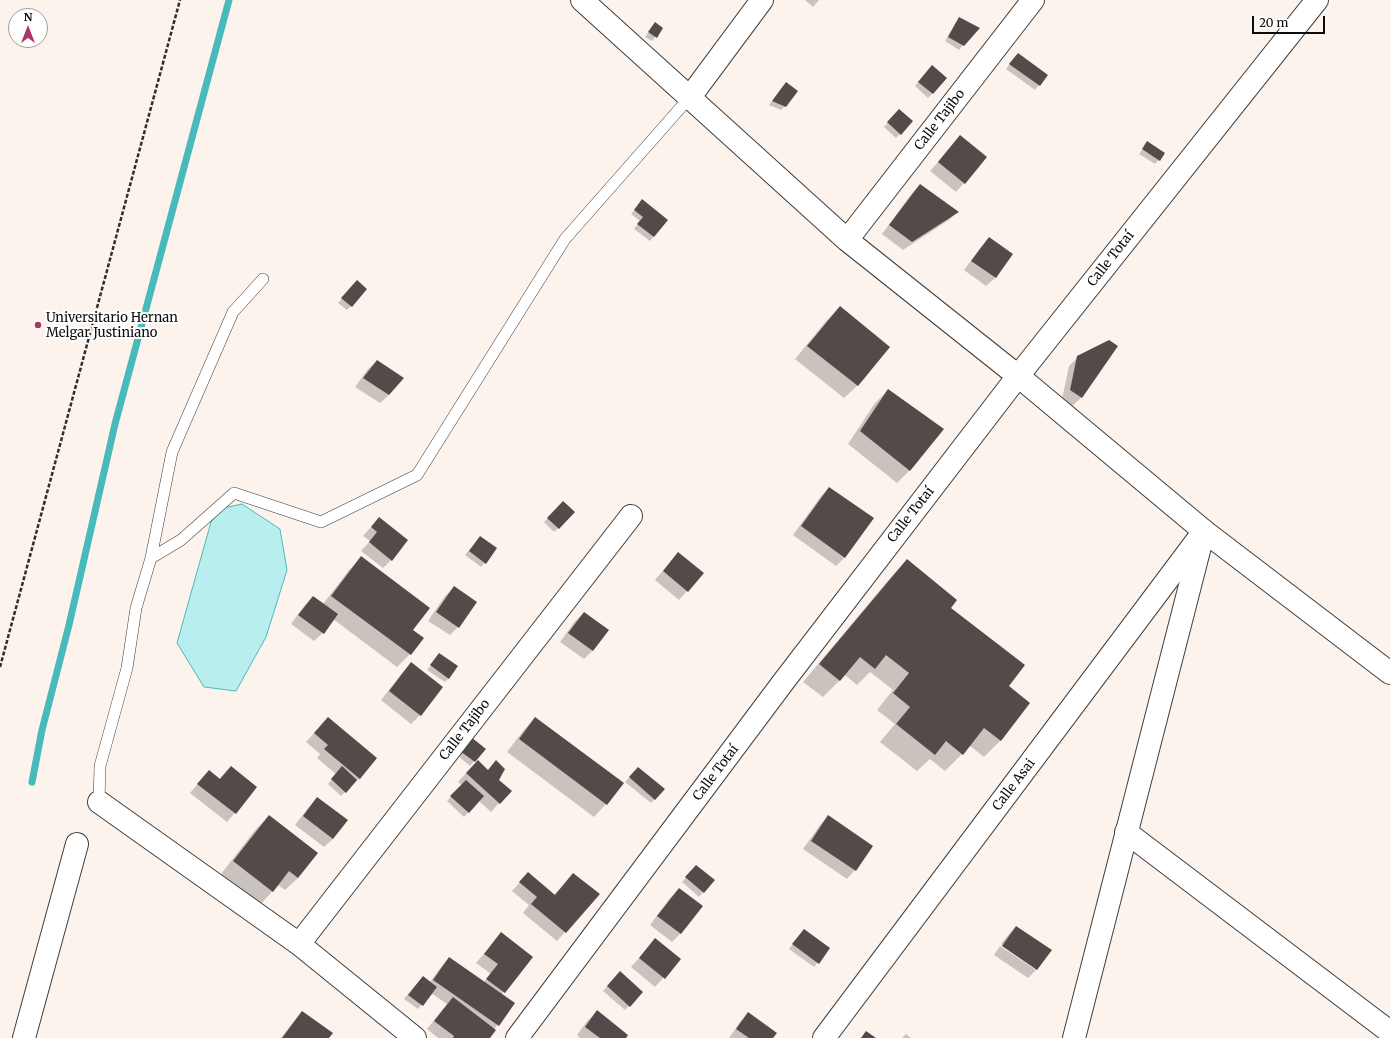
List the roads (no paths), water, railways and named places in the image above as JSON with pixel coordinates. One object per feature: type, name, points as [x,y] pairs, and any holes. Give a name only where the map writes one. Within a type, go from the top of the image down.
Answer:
[{"type":"street","points":[[582,0],[847,240],[1018,376],[1204,531],[1390,674]]},
{"type":"street","points":[[690,97],[762,0]]},
{"type":"street","name":"Calle Tajibo","points":[[847,240],[1033,0]]},
{"type":"street","name":"Calle Totaí","points":[[517,1038],[779,687],[1018,376],[1317,0]]},
{"type":"street","name":"Calle Tajibo","points":[[299,944],[631,516]]},
{"type":"street","points":[[1074,1038],[1204,531]]},
{"type":"street","name":"Calle Asai","points":[[824,1038],[1204,531]]},
{"type":"street","points":[[99,802],[299,944],[415,1038]]},
{"type":"street","points":[[1126,832],[1390,1032]]},
{"type":"street","points":[[24,1038],[77,844]]},
{"type":"lane","points":[[151,558],[181,540],[234,493],[321,522],[417,475],[565,239],[690,97]]},
{"type":"lane","points":[[99,802],[100,766],[127,668],[136,608],[151,558],[172,452],[233,312],[263,279]]},
{"type":"water","points":[[242,504],[280,529],[287,570],[266,637],[236,691],[204,687],[177,643],[211,522],[223,508]]},
{"type":"waterway","points":[[32,782],[42,730],[69,625],[115,424],[229,0]]},
{"type":"place","name":"Universitario Hernan Melgar Justiniano","points":[[38,325]]}]
